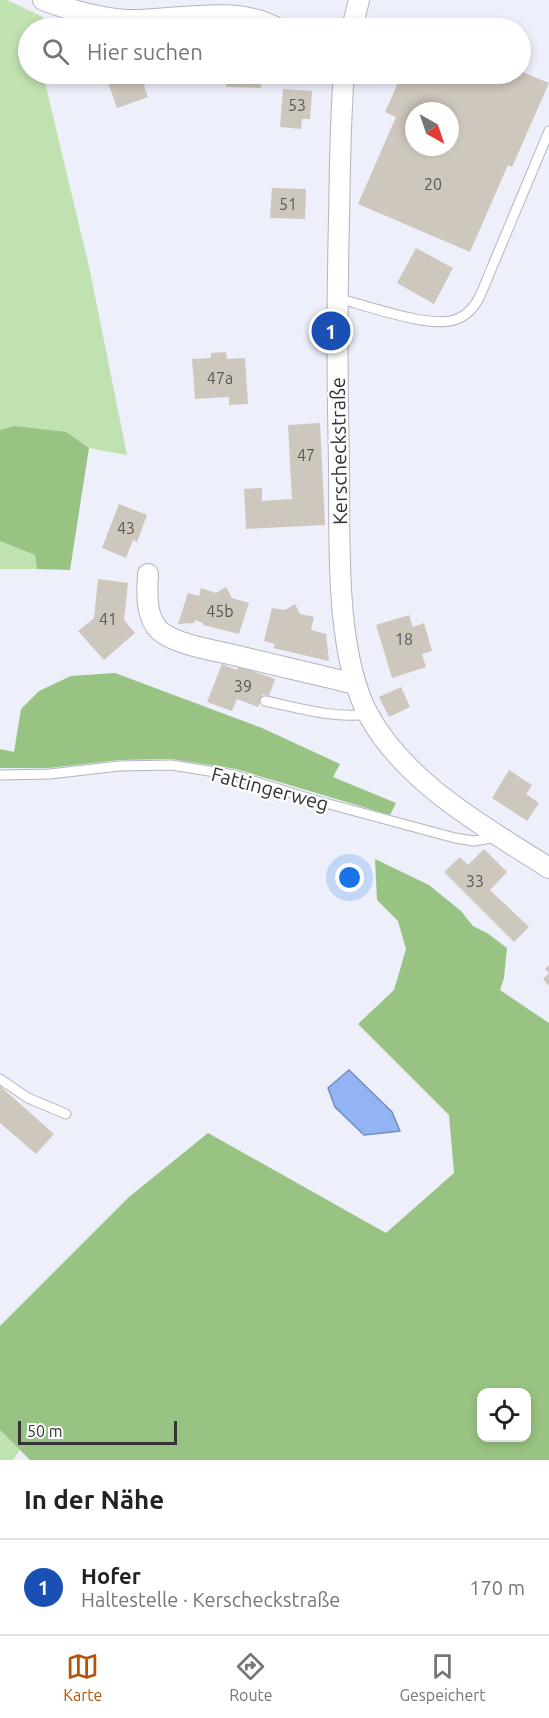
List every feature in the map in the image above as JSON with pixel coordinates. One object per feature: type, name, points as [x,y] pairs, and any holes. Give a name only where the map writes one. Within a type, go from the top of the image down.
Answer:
[{"type":"street","points":[[354,18],[359,0]]},
{"type":"street","points":[[48,1],[69,10],[107,18]]},
{"type":"street","points":[[182,18],[236,16],[246,18]]},
{"type":"street","name":"Kerscheckstraße","points":[[343,84],[337,298],[341,569],[349,653],[355,684],[368,714],[394,752],[406,765],[454,804],[549,868]]},
{"type":"street","points":[[148,574],[147,596],[150,611],[161,632],[188,644],[355,684]]},
{"type":"lane","points":[[337,298],[433,322],[455,321],[466,315],[480,296],[549,132]]},
{"type":"lane","points":[[265,701],[329,714],[351,716],[368,714]]},
{"type":"lane","name":"Fattingerweg","points":[[0,775],[50,774],[119,766],[171,765],[234,775],[324,803],[455,838],[481,841],[500,836]]},
{"type":"lane","points":[[0,1079],[28,1098],[66,1114]]},
{"type":"green space","points":[[0,0],[7,0],[43,17],[18,18],[18,84],[45,84],[90,271],[127,455],[89,448],[84,444],[14,426],[0,430]]},
{"type":"green space","points":[[14,426],[66,432],[89,448],[70,570],[37,569],[35,555],[0,541],[0,430]]},
{"type":"green space","points":[[0,541],[35,555],[37,569],[0,569]]},
{"type":"green space","points":[[115,673],[262,728],[340,764],[333,777],[396,803],[390,815],[236,769],[171,759],[119,760],[49,768],[0,768],[0,749],[14,752],[21,709],[39,691],[71,676]]},
{"type":"green space","points":[[375,859],[429,885],[461,911],[473,926],[507,948],[504,978],[500,990],[549,1023],[549,1460],[30,1460],[0,1430],[0,1326],[129,1197],[208,1133],[386,1233],[454,1173],[449,1115],[358,1024],[394,990],[406,949],[398,921],[377,900]]},
{"type":"green space","points":[[0,1430],[20,1450],[13,1460],[0,1460]]},
{"type":"water","points":[[349,1070],[392,1112],[400,1131],[364,1135],[335,1107],[328,1088]]},
{"type":"building","points":[[531,76],[549,83],[512,167],[508,165],[470,252],[358,204],[396,117],[385,112],[398,84],[531,84]]},
{"type":"building","points":[[109,84],[143,84],[148,97],[117,108]]},
{"type":"building","points":[[226,84],[261,84],[261,88],[226,87]]},
{"type":"building","points":[[283,89],[312,91],[310,119],[302,119],[301,129],[280,127]]},
{"type":"building","points":[[272,188],[306,189],[305,219],[270,218]]},
{"type":"building","points":[[416,248],[453,268],[434,304],[397,283]]},
{"type":"building","points":[[226,352],[227,359],[245,358],[248,404],[229,405],[229,397],[195,399],[192,359],[211,358],[211,353]]},
{"type":"building","points":[[320,423],[325,525],[246,529],[244,489],[262,488],[262,501],[292,499],[288,425]]},
{"type":"building","points":[[119,504],[147,515],[137,542],[133,540],[126,558],[102,548]]},
{"type":"building","points":[[98,579],[128,583],[124,620],[135,633],[104,660],[78,631],[94,618]]},
{"type":"building","points":[[226,587],[232,598],[249,603],[239,634],[203,625],[195,620],[194,623],[178,624],[188,593],[199,596],[201,588],[216,593]]},
{"type":"building","points":[[295,604],[300,614],[314,617],[311,630],[326,634],[329,661],[273,648],[275,644],[264,641],[272,608],[285,610]]},
{"type":"building","points":[[409,615],[413,627],[424,623],[432,651],[422,654],[426,667],[392,678],[376,625]]},
{"type":"building","points":[[222,664],[237,670],[239,666],[275,679],[269,696],[263,694],[258,707],[237,699],[232,711],[207,702]]},
{"type":"building","points":[[401,687],[410,707],[389,717],[379,697]]},
{"type":"building","points":[[509,770],[532,785],[526,794],[539,803],[527,821],[492,798]]},
{"type":"building","points":[[484,849],[507,872],[490,890],[529,927],[514,942],[444,872],[460,857],[468,865]]},
{"type":"building","points":[[549,973],[549,986],[543,979]]},
{"type":"building","points":[[0,1086],[54,1134],[36,1154],[0,1123]]},
{"type":"place","name":"Hofer","points":[[331,331]]}]
